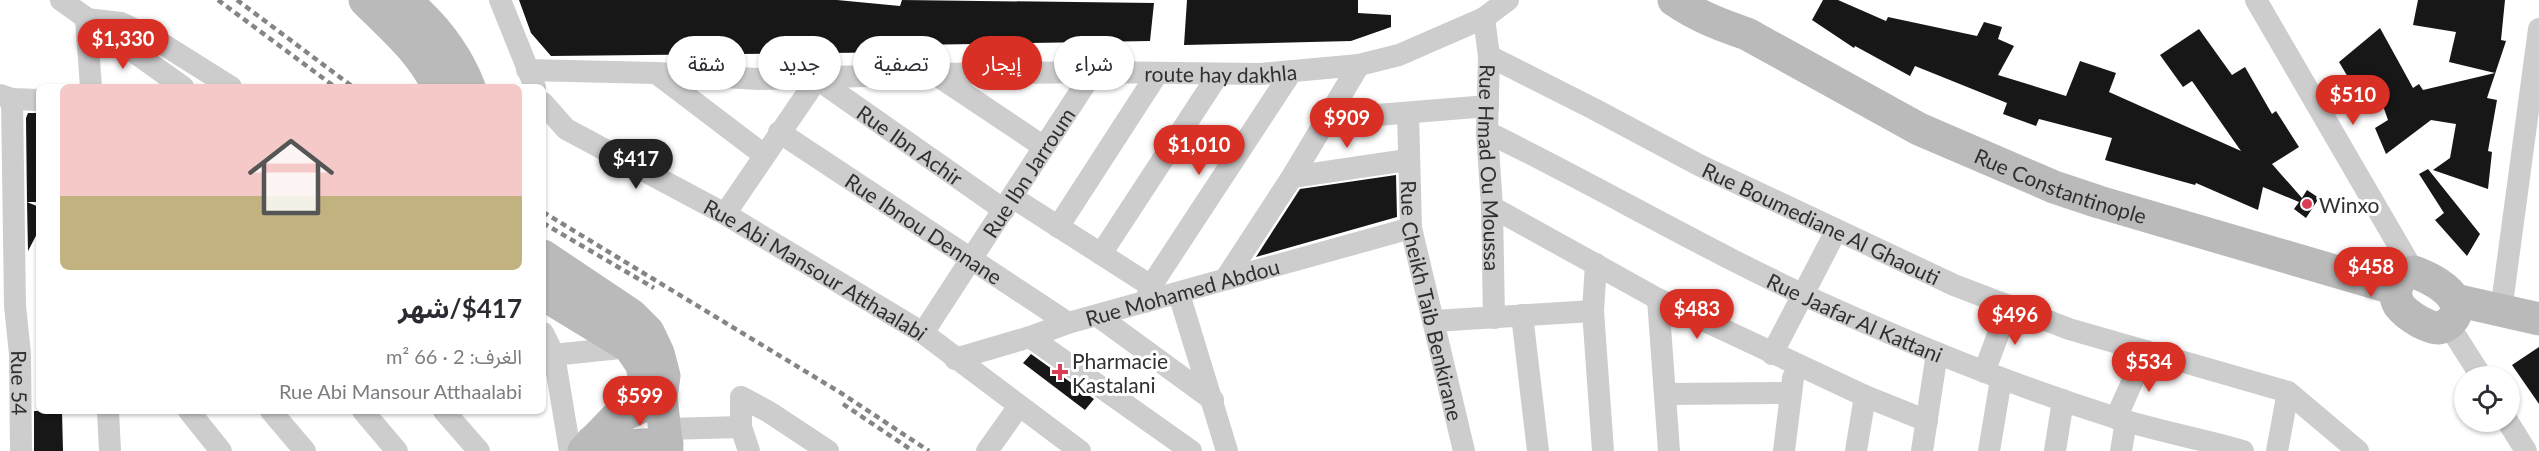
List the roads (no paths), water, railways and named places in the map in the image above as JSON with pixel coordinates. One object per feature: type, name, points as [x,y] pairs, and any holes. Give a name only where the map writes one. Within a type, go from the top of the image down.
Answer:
[{"type":"street","points":[[61,0],[179,84]]},
{"type":"street","points":[[365,0],[411,45],[429,68],[437,84]]},
{"type":"street","points":[[404,0],[437,30],[455,57],[468,84]]},
{"type":"street","name":"route hay dakhla","points":[[500,0],[531,78],[656,73],[758,79]]},
{"type":"street","name":"route hay dakhla","points":[[1134,73],[1218,75],[1359,65],[1398,56],[1484,18],[1508,0]]},
{"type":"street","name":"Rue Constantinople","points":[[1674,0],[1689,11],[1747,34],[1919,129],[2054,187],[2099,202],[2405,281],[2436,283],[2451,312]]},
{"type":"street","name":"Rue Constantinople","points":[[1712,0],[1724,8],[1747,34]]},
{"type":"street","points":[[2256,0],[2405,281]]},
{"type":"street","name":"Rue Hmad Ou Moussa","points":[[1484,18],[1489,56],[1487,132],[1492,207],[1494,318]]},
{"type":"street","points":[[86,19],[91,84]]},
{"type":"street","points":[[86,19],[121,23],[153,38],[226,84]]},
{"type":"street","points":[[2501,310],[2539,29]]},
{"type":"street","name":"Rue Boumediane Al Ghaouti","points":[[1489,56],[1699,165],[1954,285],[2069,329],[2288,392],[2358,451]]},
{"type":"street","points":[[1226,278],[1292,177],[1359,65]]},
{"type":"street","points":[[1148,294],[1292,71]]},
{"type":"street","name":"route hay dakhla","points":[[950,74],[1054,72]]},
{"type":"street","points":[[656,73],[764,155]]},
{"type":"street","points":[[1058,227],[1157,74]]},
{"type":"street","points":[[1101,254],[1218,75]]},
{"type":"street","points":[[950,84],[1044,147]]},
{"type":"street","points":[[724,214],[809,90]]},
{"type":"street","name":"Rue Ibn Achir","points":[[834,90],[1008,204],[1058,227],[1101,254],[1148,294]]},
{"type":"street","name":"Rue Ibn Jarroum","points":[[923,333],[1080,90]]},
{"type":"street","points":[[6,97],[36,100]]},
{"type":"street","name":"Rue 54","points":[[6,97],[7,171],[15,306],[29,356],[21,451]]},
{"type":"street","name":"Rue Abi Mansour Atthaalabi","points":[[546,106],[566,129],[724,214],[923,333],[1080,451]]},
{"type":"street","points":[[1327,119],[1488,106]]},
{"type":"street","name":"Rue Cheikh Taib Benkirane","points":[[1408,113],[1407,160],[1411,228],[1464,451]]},
{"type":"street","name":"Rue Ibnou Dennane","points":[[779,132],[1068,323]]},
{"type":"street","name":"Rue Jaafar Al Kattani","points":[[1487,132],[1563,168],[1732,260],[1937,353],[1992,375],[2189,444],[2243,451]]},
{"type":"street","points":[[1292,177],[1407,160]]},
{"type":"street","points":[[1492,207],[1658,299],[1772,354],[1927,422]]},
{"type":"street","name":"Rue Mohamed Abdou","points":[[955,359],[1030,338],[1068,323],[1098,316],[1148,294],[1179,294],[1226,278],[1411,228]]},
{"type":"street","points":[[1772,354],[1836,231]]},
{"type":"street","points":[[546,258],[631,315],[648,332],[658,353],[664,376],[661,397],[666,441]]},
{"type":"street","points":[[1596,264],[1593,311],[1603,451]]},
{"type":"street","points":[[1179,294],[1213,399],[1227,451]]},
{"type":"street","points":[[546,296],[630,346],[642,365],[645,382],[661,397]]},
{"type":"street","points":[[1658,299],[1670,451]]},
{"type":"street","points":[[0,334],[15,306]]},
{"type":"street","points":[[1989,451],[1992,375],[2009,306]]},
{"type":"street","points":[[2476,366],[2451,312],[2501,310],[2539,319]]},
{"type":"street","points":[[1434,321],[1593,311]]},
{"type":"street","points":[[1522,315],[1538,451]]},
{"type":"street","points":[[1098,316],[1213,399]]},
{"type":"street","points":[[1030,338],[1191,451]]},
{"type":"street","points":[[582,448],[552,403],[548,356],[630,346]]},
{"type":"street","points":[[2121,451],[2121,419],[2146,351]]},
{"type":"street","points":[[1922,451],[1937,353]]},
{"type":"street","points":[[1784,451],[1794,364]]},
{"type":"street","points":[[2277,451],[2288,392]]},
{"type":"street","points":[[1665,393],[1791,393]]},
{"type":"street","points":[[1856,451],[1865,396]]},
{"type":"street","points":[[582,448],[615,419],[661,397]]},
{"type":"street","points":[[749,451],[741,427],[741,397],[769,412],[828,451]]},
{"type":"street","points":[[2055,451],[2063,400]]},
{"type":"street","points":[[987,451],[1019,406]]},
{"type":"street","points":[[108,414],[110,451]]},
{"type":"street","points":[[191,414],[218,450]]},
{"type":"street","points":[[274,414],[305,451]]},
{"type":"street","points":[[366,414],[397,451]]},
{"type":"street","points":[[450,414],[479,451]]},
{"type":"street","points":[[582,448],[666,441],[741,427]]},
{"type":"street","points":[[2514,432],[2526,451]]},
{"type":"railway","points":[[218,0],[331,84]]},
{"type":"railway","points":[[237,0],[349,84]]},
{"type":"railway","points":[[546,214],[841,393],[929,451]]},
{"type":"railway","points":[[546,225],[654,288]]},
{"type":"railway","points":[[843,404],[913,451]]},
{"type":"place","name":"Winxo","points":[[2307,204]]},
{"type":"place","name":"Pharmacie Kastalani","points":[[1060,372]]}]
